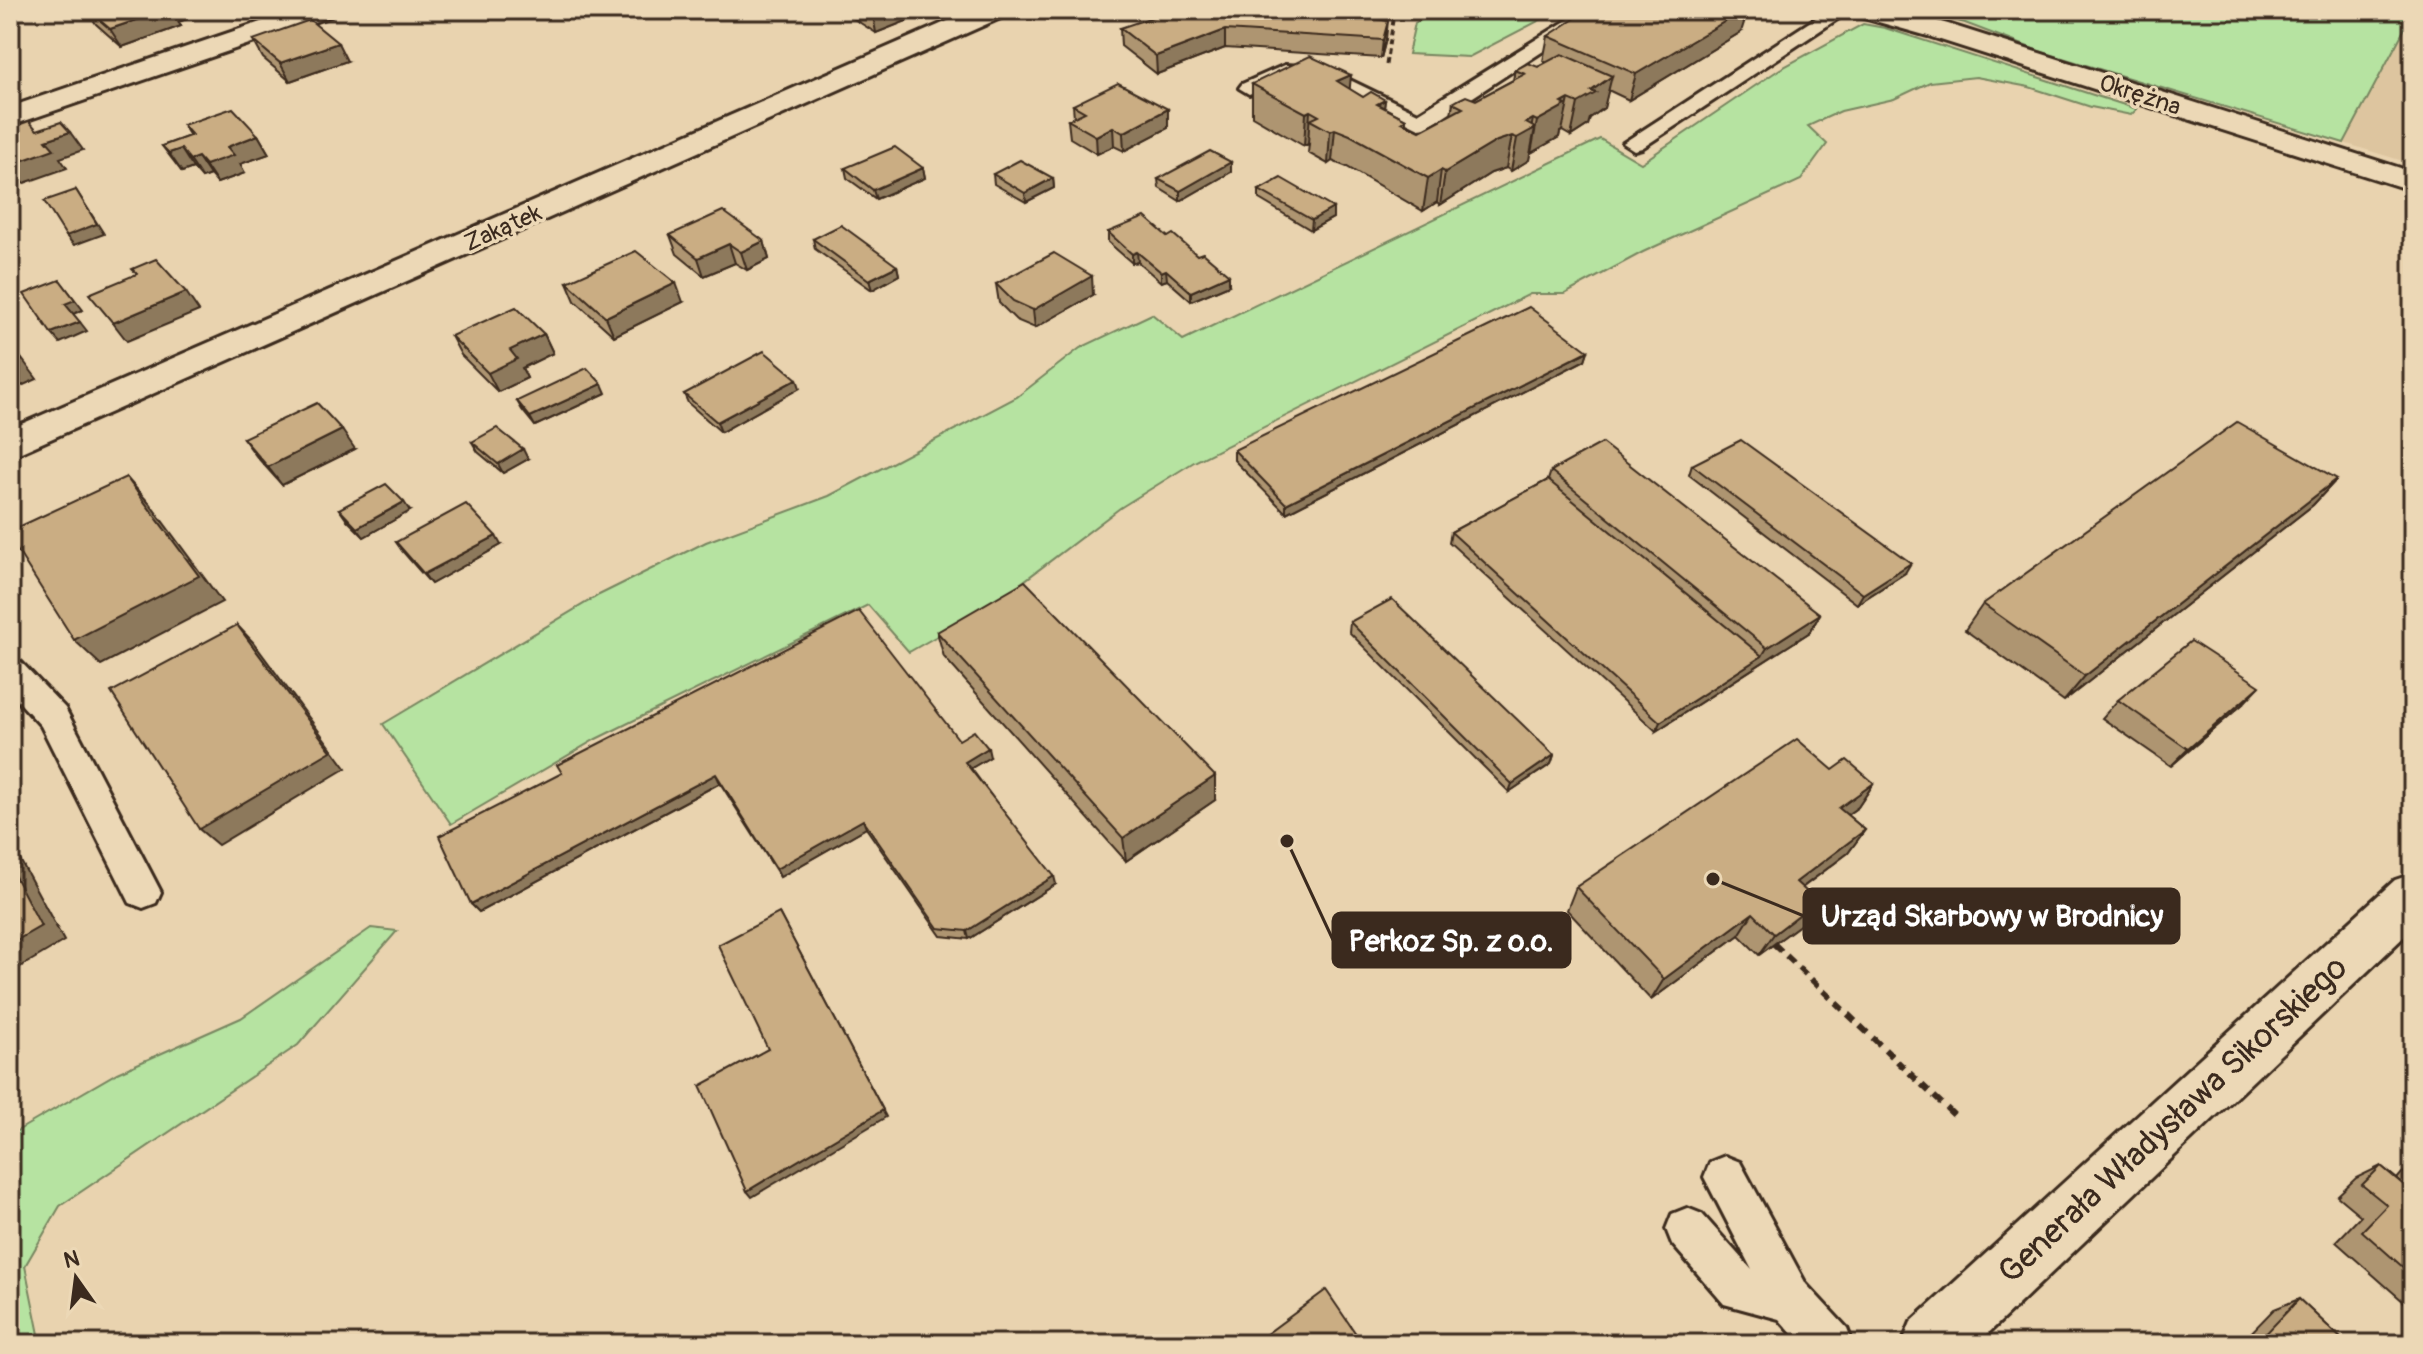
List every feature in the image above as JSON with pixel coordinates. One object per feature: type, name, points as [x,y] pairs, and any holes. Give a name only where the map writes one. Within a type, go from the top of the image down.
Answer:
[{"type":"street","points":[[10,117],[322,10]]},
{"type":"street","name":"Zakątek","points":[[10,444],[996,10]]},
{"type":"street","name":"Okrężna","points":[[1866,10],[1938,30],[2413,182]]},
{"type":"street","name":"Generała Władysława Sikorskiego","points":[[1933,1344],[2413,896]]},
{"type":"lane","points":[[1249,88],[1285,71],[1323,73],[1419,122],[1587,16],[1585,10]]},
{"type":"lane","points":[[1634,143],[1841,10]]},
{"type":"lane","points":[[10,671],[53,717],[143,892]]},
{"type":"lane","points":[[1725,1177],[1791,1299],[1831,1344]]},
{"type":"lane","points":[[1687,1229],[1739,1289],[1791,1299]]},
{"type":"path","points":[[1360,92],[1371,86],[1389,62],[1394,14],[1404,10]]},
{"type":"path","points":[[1774,944],[1958,1119]]},
{"type":"shaded area","points":[[2413,15],[2413,164],[2344,143]]},
{"type":"green space","points":[[1441,10],[1543,13],[1544,18],[1469,57],[1408,54],[1415,23]]},
{"type":"green space","points":[[1913,10],[2413,10],[2413,13],[2344,143],[2036,50],[1965,23]]},
{"type":"green space","points":[[1863,24],[1885,28],[2137,109],[2131,115],[2091,107],[2029,87],[1976,77],[1930,82],[1894,99],[1841,111],[1808,126],[1827,144],[1801,180],[1643,252],[1565,294],[1530,294],[1194,462],[1120,508],[995,603],[909,652],[868,605],[596,739],[451,824],[383,724],[599,595],[706,542],[829,496],[1017,397],[1080,348],[1152,314],[1183,340],[1600,139],[1641,163],[1780,69]]},
{"type":"green space","points":[[371,928],[397,931],[298,1045],[60,1206],[25,1266],[41,1344],[10,1344],[10,1135],[117,1073],[241,1018]]},
{"type":"building","points":[[88,10],[166,10],[110,29]]},
{"type":"building","points":[[864,10],[886,10],[873,15]]},
{"type":"building","points":[[1173,10],[1379,10],[1377,19],[1388,21],[1383,40],[1225,30],[1156,56],[1120,28]]},
{"type":"building","points":[[1588,10],[1744,10],[1636,74],[1548,36]]},
{"type":"building","points":[[310,20],[338,43],[280,63],[253,40]]},
{"type":"building","points":[[1562,54],[1612,76],[1591,91],[1596,93],[1578,103],[1569,99],[1562,103],[1566,105],[1537,121],[1533,119],[1526,123],[1535,128],[1517,138],[1512,136],[1497,141],[1445,172],[1441,170],[1428,178],[1350,135],[1335,129],[1330,131],[1310,120],[1319,116],[1310,111],[1306,113],[1252,84],[1310,56],[1351,75],[1337,81],[1363,97],[1371,92],[1385,100],[1377,104],[1406,119],[1402,122],[1420,131],[1463,108],[1453,103],[1460,99],[1466,96],[1476,100],[1525,74],[1515,70],[1528,63],[1538,67]]},
{"type":"building","points":[[1118,83],[1168,109],[1123,133],[1113,127],[1096,136],[1068,120],[1085,112],[1073,105]]},
{"type":"building","points":[[233,108],[258,135],[227,147],[234,155],[205,165],[198,157],[190,160],[181,149],[169,153],[162,146],[192,135],[183,125]]},
{"type":"building","points":[[29,121],[37,130],[61,122],[70,132],[46,140],[54,149],[10,165],[10,128]]},
{"type":"building","points":[[895,147],[923,168],[873,190],[845,168]]},
{"type":"building","points":[[1210,151],[1231,162],[1180,191],[1158,179]]},
{"type":"building","points":[[1020,160],[1053,178],[1025,193],[993,174]]},
{"type":"building","points":[[1281,178],[1333,208],[1312,220],[1259,190]]},
{"type":"building","points":[[76,190],[97,224],[66,236],[44,201]]},
{"type":"building","points":[[723,211],[764,241],[741,252],[729,244],[698,258],[670,235]]},
{"type":"building","points":[[1145,217],[1168,237],[1173,234],[1197,255],[1203,253],[1229,275],[1191,292],[1166,270],[1161,272],[1137,252],[1132,254],[1108,232]]},
{"type":"building","points":[[841,225],[897,266],[869,280],[813,239]]},
{"type":"building","points":[[636,251],[676,283],[606,317],[567,282]]},
{"type":"building","points":[[1054,253],[1092,276],[1033,310],[1013,301],[996,284]]},
{"type":"building","points":[[156,259],[186,292],[113,323],[89,294],[137,274],[132,269]]},
{"type":"building","points":[[60,280],[75,300],[65,304],[80,322],[51,333],[24,294]]},
{"type":"building","points":[[516,307],[544,334],[510,350],[517,359],[488,373],[451,336]]},
{"type":"building","points":[[1529,307],[1588,351],[1286,504],[1234,450]]},
{"type":"building","points":[[10,345],[21,361],[10,365]]},
{"type":"building","points":[[764,351],[797,379],[717,422],[684,394]]},
{"type":"building","points":[[587,368],[602,384],[530,417],[517,401]]},
{"type":"building","points":[[317,403],[342,430],[268,467],[243,438]]},
{"type":"building","points":[[2237,422],[2337,479],[2085,676],[1983,604]]},
{"type":"building","points":[[497,428],[523,449],[498,464],[472,442]]},
{"type":"building","points":[[1741,440],[1911,563],[1863,594],[1692,465]]},
{"type":"building","points":[[1602,443],[1820,614],[1767,648],[1551,471]]},
{"type":"building","points":[[126,477],[199,576],[74,640],[10,539],[10,531]]},
{"type":"building","points":[[1548,480],[1762,656],[1660,722],[1451,532]]},
{"type":"building","points":[[386,484],[404,502],[357,528],[339,509]]},
{"type":"building","points":[[466,504],[496,536],[424,574],[396,542]]},
{"type":"building","points":[[1025,581],[1215,776],[1123,838],[937,632]]},
{"type":"building","points":[[1392,599],[1554,755],[1512,784],[1350,622]]},
{"type":"building","points":[[859,611],[959,740],[974,731],[988,748],[965,762],[1054,876],[967,931],[938,928],[863,820],[776,869],[716,774],[471,904],[439,836],[562,773],[557,765]]},
{"type":"building","points":[[237,625],[331,751],[199,829],[111,692]]},
{"type":"building","points":[[2191,641],[2260,686],[2188,749],[2118,700]]},
{"type":"building","points":[[1797,739],[1833,770],[1847,760],[1874,783],[1839,808],[1865,830],[1796,882],[1817,901],[1774,934],[1753,913],[1664,979],[1576,887]]},
{"type":"building","points":[[10,867],[41,926],[10,944]]},
{"type":"building","points":[[779,913],[883,1110],[747,1191],[700,1086],[768,1049],[718,945]]},
{"type":"building","points":[[2381,1166],[2405,1186],[2413,1177],[2413,1276],[2362,1231],[2387,1205],[2362,1185]]},
{"type":"building","points":[[1326,1290],[1363,1344],[1253,1344]]},
{"type":"building","points":[[2299,1299],[2347,1344],[2256,1344]]},
{"type":"place","name":"Perkoz Sp. z o.o.","points":[[1287,841]]},
{"type":"place","name":"Urząd Skarbowy w Brodnicy","points":[[1713,879]]}]
